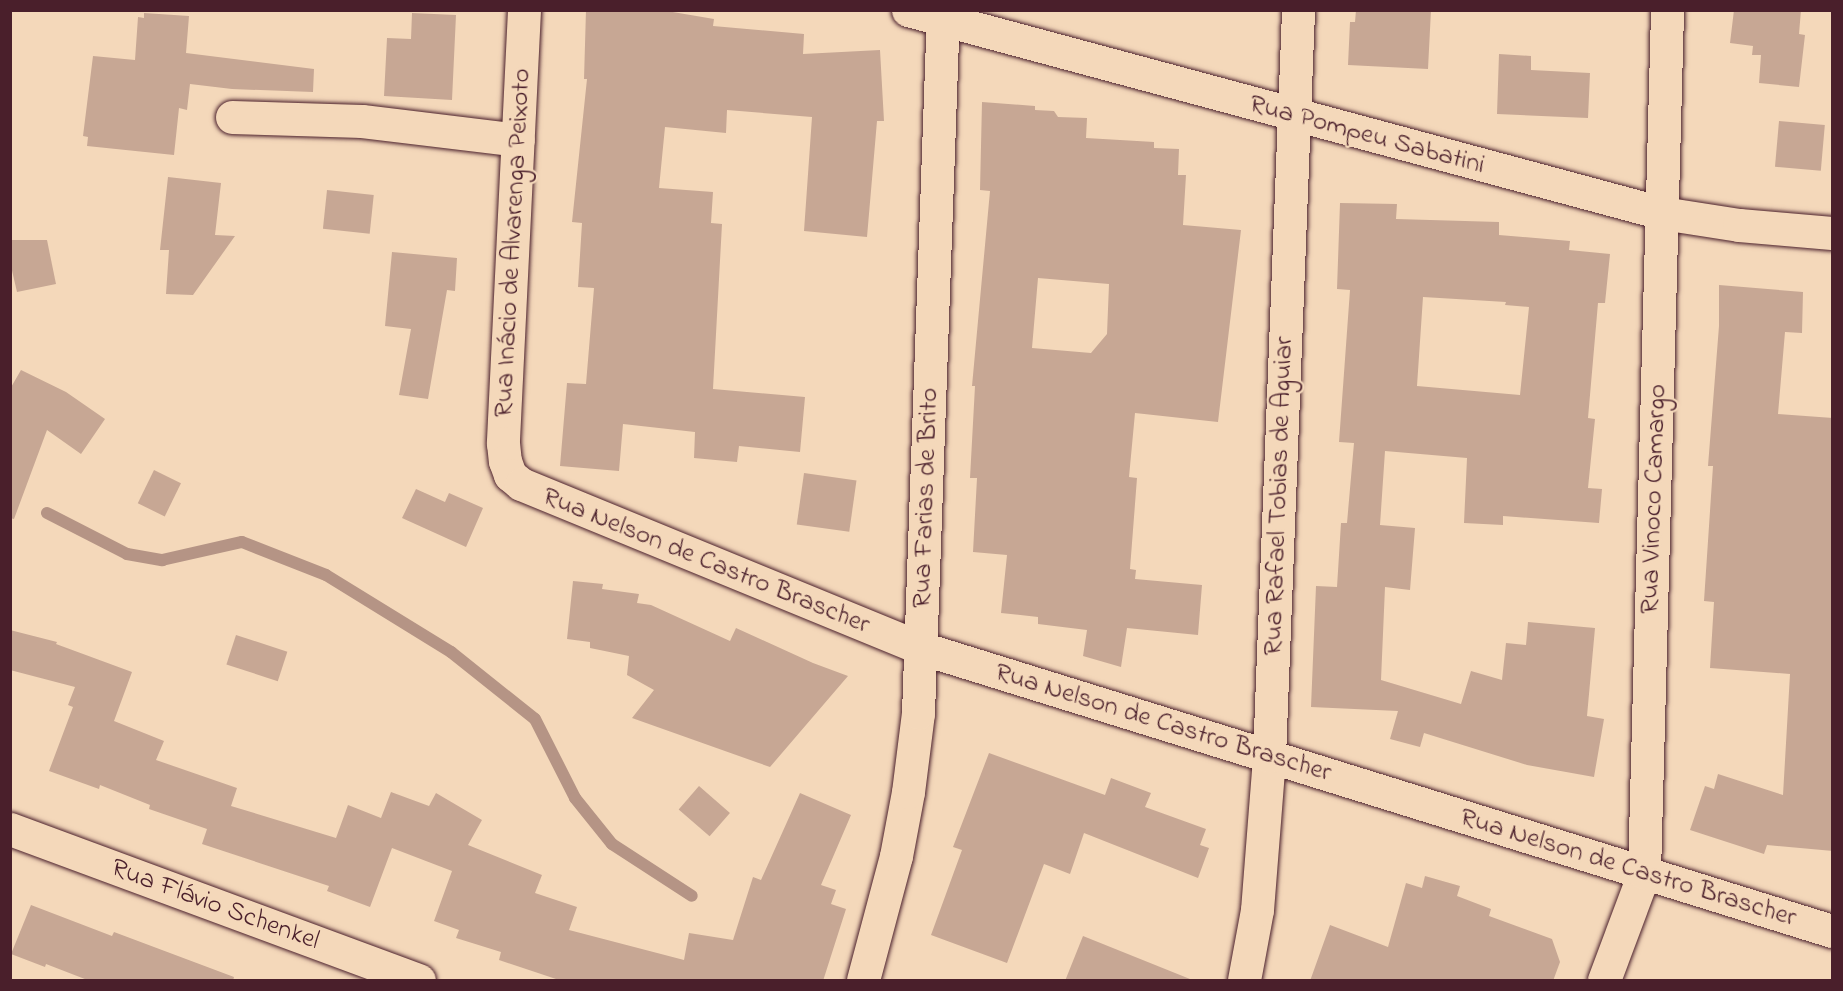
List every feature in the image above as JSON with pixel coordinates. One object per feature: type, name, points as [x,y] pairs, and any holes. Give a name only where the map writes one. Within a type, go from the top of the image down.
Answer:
[{"type":"street","name":"Rua Inácio de Alvarenga Peixoto","points":[[510,475],[505,461],[504,443],[524,10]]},
{"type":"street","name":"Rua Pompeu Sabatini","points":[[908,10],[943,15],[1294,116],[1662,213],[1739,225],[1833,233]]},
{"type":"street","name":"Rua Rafael Tobias de Aguiar","points":[[1244,981],[1257,910],[1269,756],[1298,10]]},
{"type":"street","name":"Rua Vinoco Camargo","points":[[1604,981],[1644,873],[1667,10]]},
{"type":"street","name":"Rua Farias de Brito","points":[[863,981],[896,856],[908,792],[918,713],[943,15]]},
{"type":"street","points":[[232,117],[362,121],[518,140]]},
{"type":"street","name":"Rua Nelson de Castro Brascher","points":[[510,475],[534,492],[921,648],[1833,932]]},
{"type":"street","name":"Rua Flávio Schenkel","points":[[10,829],[401,978]]},
{"type":"building","points":[[586,10],[661,10],[714,19],[713,26],[804,34],[803,54],[880,50],[884,121],[877,121],[867,237],[804,231],[812,117],[727,110],[726,133],[665,127],[659,188],[713,192],[711,223],[722,224],[713,389],[805,397],[800,452],[739,446],[737,462],[694,458],[695,432],[623,424],[619,471],[560,466],[567,383],[586,384],[594,288],[578,287],[582,223],[572,222],[587,79],[584,79]]},
{"type":"building","points":[[1356,10],[1431,10],[1428,69],[1348,65],[1350,22],[1355,22]]},
{"type":"building","points":[[1734,10],[1801,10],[1799,34],[1805,35],[1799,87],[1759,83],[1761,55],[1752,55],[1753,46],[1730,43]]},
{"type":"building","points":[[144,13],[189,16],[186,53],[314,69],[313,92],[232,89],[190,84],[187,110],[179,108],[174,155],[87,146],[88,137],[83,136],[93,56],[135,60],[138,17],[144,18]]},
{"type":"building","points":[[412,13],[456,15],[452,100],[384,96],[387,38],[411,39]]},
{"type":"building","points":[[1499,54],[1531,56],[1531,70],[1590,73],[1588,118],[1497,114]]},
{"type":"building","points":[[982,102],[1035,106],[1035,110],[1054,111],[1058,117],[1087,118],[1086,138],[1154,142],[1154,148],[1179,149],[1178,175],[1186,175],[1183,225],[1241,230],[1218,422],[1135,413],[1129,477],[1137,478],[1130,569],[1136,570],[1135,579],[1202,585],[1198,635],[1127,628],[1121,667],[1083,656],[1087,630],[1038,624],[1038,617],[1001,613],[1007,555],[973,552],[977,478],[970,478],[975,386],[972,386],[990,191],[980,190]],"holes":[[[1038,278],[1109,284],[1107,334],[1091,353],[1032,348]]]},
{"type":"building","points":[[1779,121],[1825,125],[1821,171],[1775,167]]},
{"type":"building","points":[[168,177],[221,183],[215,235],[235,236],[193,295],[166,294],[169,250],[160,250]]},
{"type":"building","points":[[327,190],[374,195],[370,234],[323,229]]},
{"type":"building","points":[[1340,203],[1397,204],[1396,219],[1499,222],[1499,235],[1570,241],[1569,250],[1610,254],[1605,303],[1598,303],[1588,418],[1595,419],[1588,488],[1602,489],[1599,523],[1503,516],[1503,525],[1464,523],[1467,458],[1385,451],[1380,525],[1415,528],[1410,590],[1385,587],[1381,680],[1461,704],[1471,671],[1502,680],[1506,643],[1526,645],[1528,622],[1595,628],[1587,716],[1604,719],[1594,777],[1527,765],[1424,733],[1420,747],[1390,739],[1398,711],[1311,707],[1316,586],[1337,587],[1341,523],[1347,523],[1354,443],[1339,442],[1350,290],[1337,289]],"holes":[[[1423,297],[1506,302],[1505,305],[1529,307],[1520,395],[1417,386]]]},
{"type":"building","points":[[10,240],[47,240],[56,284],[17,292],[10,262]]},
{"type":"building","points":[[392,252],[457,258],[455,291],[447,290],[428,399],[399,395],[411,329],[385,326]]},
{"type":"building","points":[[1719,285],[1803,292],[1802,333],[1785,332],[1778,414],[1833,418],[1833,851],[1767,845],[1764,854],[1690,830],[1705,786],[1714,789],[1718,774],[1783,795],[1790,674],[1710,668],[1714,602],[1704,601],[1713,466],[1708,466],[1719,326]]},
{"type":"building","points":[[21,370],[66,392],[105,419],[81,454],[47,430],[14,519],[10,518],[10,389]]},
{"type":"building","points":[[154,470],[181,483],[165,516],[138,503]]},
{"type":"building","points":[[804,473],[856,480],[849,532],[797,524]]},
{"type":"building","points":[[416,489],[445,502],[449,493],[483,508],[466,547],[402,518]]},
{"type":"building","points":[[573,581],[603,584],[602,589],[639,594],[637,603],[651,605],[730,641],[736,628],[813,663],[848,676],[770,767],[632,718],[654,690],[627,675],[629,656],[590,648],[590,642],[567,639]]},
{"type":"building","points":[[10,630],[57,642],[56,644],[132,672],[114,721],[164,741],[156,760],[237,788],[231,806],[336,838],[348,805],[381,818],[391,792],[429,806],[436,793],[482,820],[468,845],[542,875],[535,893],[577,907],[569,930],[684,960],[689,933],[733,940],[753,877],[761,880],[800,793],[851,815],[821,885],[836,890],[831,904],[846,909],[823,981],[562,981],[499,960],[501,952],[456,938],[459,930],[434,921],[452,871],[392,848],[370,907],[327,891],[329,886],[202,844],[207,829],[149,809],[150,805],[100,785],[99,789],[49,771],[73,707],[68,705],[75,687],[10,670]]},
{"type":"building","points":[[236,635],[287,652],[278,681],[226,664]]},
{"type":"building","points":[[989,753],[1105,795],[1111,778],[1151,793],[1145,807],[1206,829],[1200,845],[1209,848],[1198,878],[1084,833],[1070,874],[1044,864],[1007,963],[931,935],[962,850],[953,847]]},
{"type":"building","points":[[699,786],[730,813],[710,836],[679,809]]},
{"type":"building","points":[[1425,876],[1460,886],[1457,896],[1491,909],[1489,916],[1552,939],[1560,962],[1553,981],[1310,981],[1330,925],[1388,947],[1406,883],[1422,888]]},
{"type":"building","points":[[31,905],[112,936],[114,932],[234,977],[233,981],[90,981],[46,964],[45,967],[11,954]]},
{"type":"building","points":[[1083,936],[1190,979],[1189,981],[1065,981]]},
{"type":"waterway","points":[[47,513],[127,554],[162,560],[242,542],[326,575],[451,652],[535,719],[575,798],[612,844],[692,896]]}]
